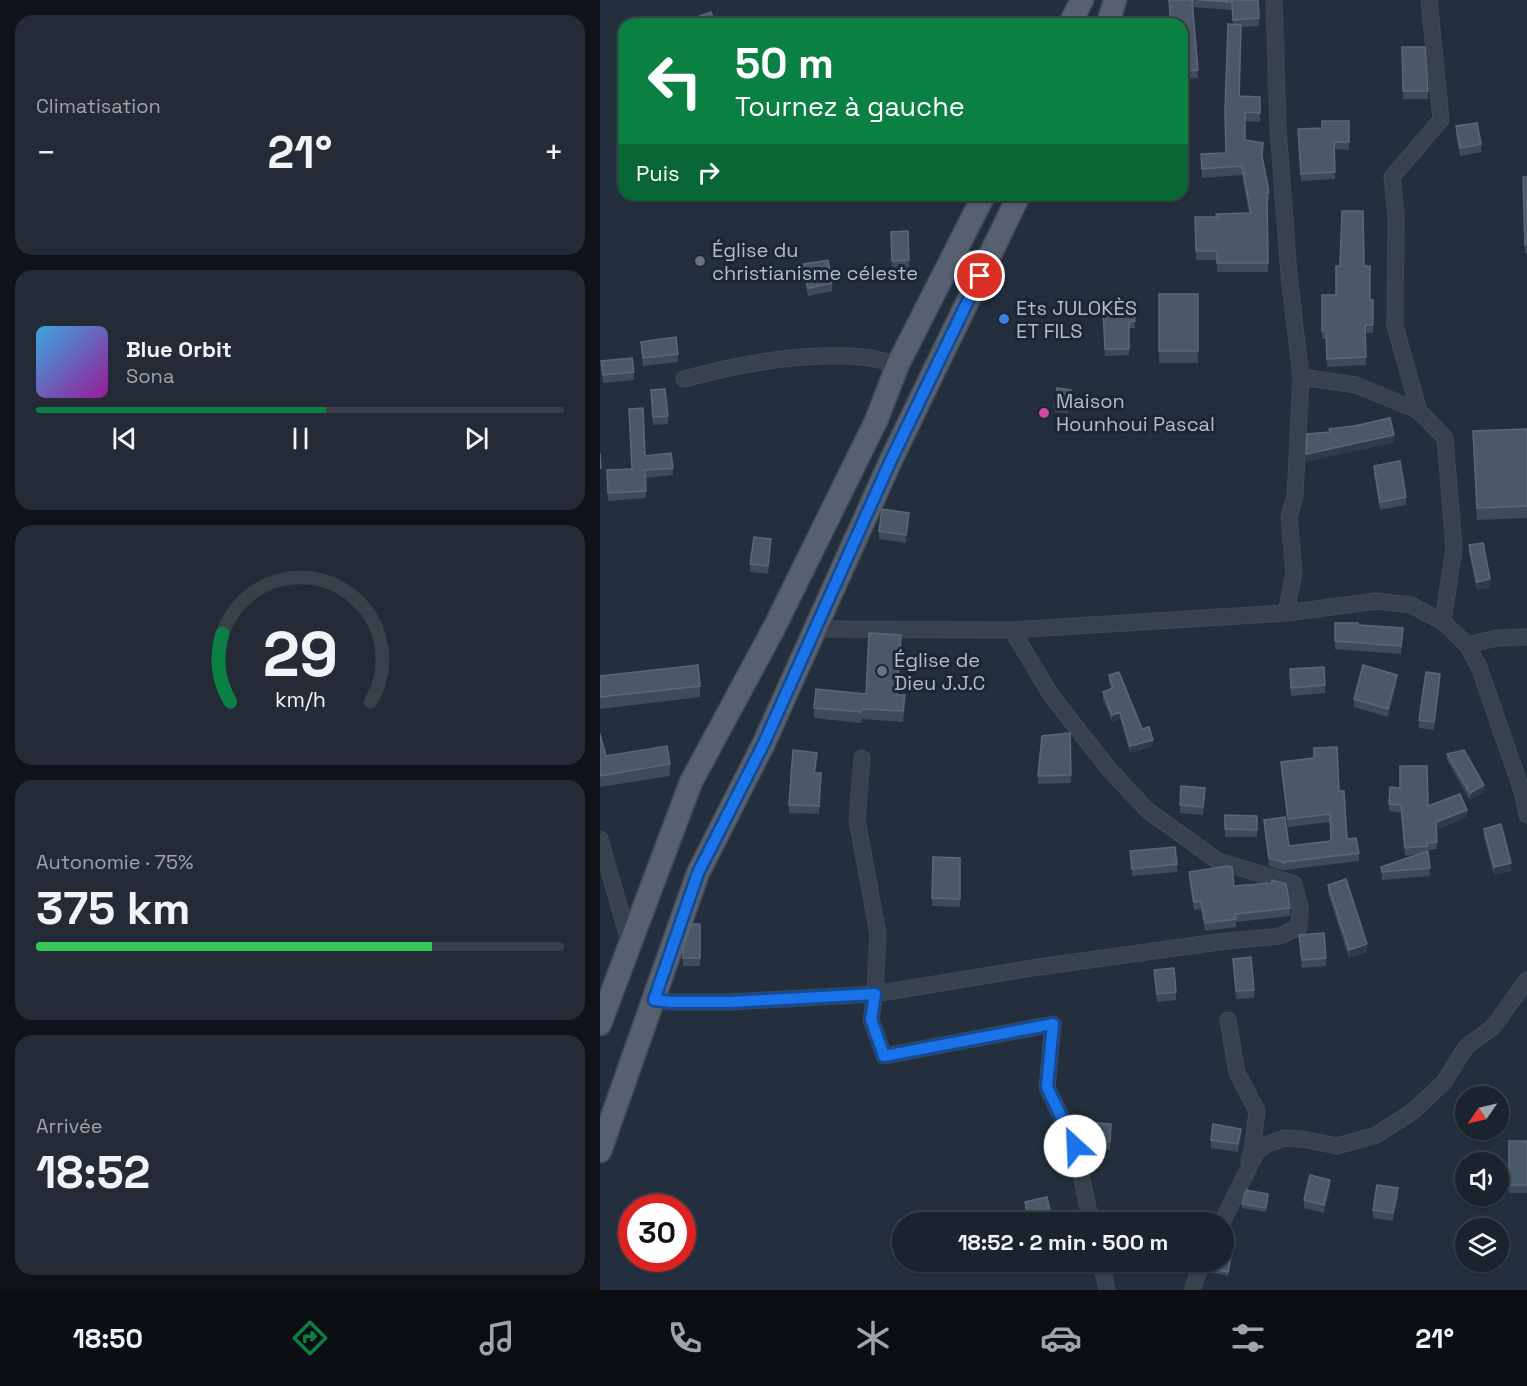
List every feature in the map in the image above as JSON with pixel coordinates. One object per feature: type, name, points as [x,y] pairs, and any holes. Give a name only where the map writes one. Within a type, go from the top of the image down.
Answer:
[{"type":"main road","points":[[1073,18],[1082,0]]},
{"type":"main road","points":[[1110,18],[1115,0]]},
{"type":"main road","points":[[600,1024],[605,993],[630,947],[691,782],[774,628],[876,421],[898,364],[981,201]]},
{"type":"main road","points":[[600,1150],[698,873],[764,743],[891,460],[1016,201]]},
{"type":"street","points":[[1274,0],[1278,128],[1289,275],[1301,376],[1295,496],[1289,517],[1294,572],[1286,612]]},
{"type":"street","points":[[1419,411],[1395,326],[1396,214],[1392,177],[1441,120],[1429,0]]},
{"type":"street","points":[[684,379],[729,367],[829,356],[865,357],[898,364]]},
{"type":"street","points":[[1301,376],[1356,385],[1419,411],[1445,438],[1454,548],[1443,622]]},
{"type":"street","points":[[817,629],[1012,630],[1286,612],[1376,601],[1411,605],[1443,622],[1467,645],[1479,667],[1525,790],[1527,815]]},
{"type":"street","points":[[654,1000],[729,1002],[875,994],[1032,968],[1218,942],[1281,936],[1299,927],[1300,907],[1294,884],[1218,861],[1147,810],[1108,768],[1050,694],[1012,630]]},
{"type":"street","points":[[1467,645],[1497,638],[1527,637]]},
{"type":"street","points":[[862,758],[857,820],[878,933],[875,994],[871,1019],[884,1056],[1053,1024],[1047,1087],[1075,1146],[1089,1212]]},
{"type":"street","points":[[600,839],[630,947]]},
{"type":"street","points":[[1228,1212],[1257,1151],[1268,1144],[1284,1138],[1337,1146],[1377,1135],[1412,1112],[1444,1082],[1466,1047],[1493,1027],[1527,980]]},
{"type":"street","points":[[1228,1020],[1238,1073],[1257,1111],[1252,1152],[1233,1202]]},
{"type":"street","points":[[1103,1272],[1107,1290]]},
{"type":"street","points":[[1192,1290],[1198,1272]]},
{"type":"building","points":[[1169,0],[1192,0],[1198,70],[1188,71],[1188,18],[1170,18]]},
{"type":"building","points":[[1199,0],[1258,0],[1259,18],[1233,20],[1232,2]]},
{"type":"building","points":[[711,12],[713,18],[697,18]]},
{"type":"building","points":[[1228,24],[1241,25],[1239,96],[1260,97],[1260,113],[1245,112],[1245,140],[1263,143],[1262,156],[1269,192],[1267,193],[1268,263],[1217,263],[1217,251],[1196,251],[1195,217],[1251,213],[1242,166],[1202,169],[1201,154],[1226,153]]},
{"type":"building","points":[[1402,47],[1425,47],[1428,91],[1403,91]]},
{"type":"building","points":[[1322,121],[1349,121],[1349,142],[1334,142],[1335,172],[1301,174],[1298,129],[1322,128]]},
{"type":"building","points":[[1477,123],[1481,144],[1460,148],[1456,126]]},
{"type":"building","points":[[1523,177],[1527,177],[1527,245],[1525,245]]},
{"type":"building","points":[[1342,211],[1363,211],[1364,266],[1370,266],[1373,325],[1365,325],[1366,357],[1327,359],[1326,331],[1322,331],[1322,295],[1336,295],[1336,266],[1340,266]]},
{"type":"building","points":[[908,231],[909,260],[892,261],[891,232]]},
{"type":"building","points":[[828,260],[832,283],[808,288],[803,264]]},
{"type":"building","points":[[1159,294],[1198,294],[1198,351],[1159,351]]},
{"type":"building","points":[[1133,305],[1135,321],[1129,322],[1129,349],[1105,349],[1103,308]]},
{"type":"building","points":[[676,337],[678,354],[643,358],[641,342]]},
{"type":"building","points":[[632,358],[634,372],[603,375],[601,361]]},
{"type":"building","points":[[1057,388],[1071,390],[1068,409],[1055,408]]},
{"type":"building","points":[[665,389],[668,416],[653,417],[651,390]]},
{"type":"building","points":[[643,408],[645,456],[671,453],[673,468],[645,470],[646,491],[608,493],[607,470],[632,469],[629,409]]},
{"type":"building","points":[[1390,418],[1394,435],[1306,454],[1307,434],[1330,432],[1329,429]]},
{"type":"building","points":[[1527,429],[1527,506],[1477,508],[1473,431]]},
{"type":"building","points":[[1400,461],[1406,497],[1380,502],[1374,466]]},
{"type":"building","points":[[882,509],[909,513],[906,535],[879,531]]},
{"type":"building","points":[[754,537],[771,539],[768,566],[750,564]]},
{"type":"building","points":[[1483,543],[1490,579],[1477,582],[1469,545]]},
{"type":"building","points":[[1335,623],[1403,628],[1401,646],[1335,641]]},
{"type":"building","points":[[869,633],[901,635],[897,695],[905,695],[903,711],[862,709],[861,712],[814,708],[816,689],[866,694]]},
{"type":"building","points":[[698,665],[700,686],[600,697],[600,676]]},
{"type":"building","points":[[1363,665],[1397,675],[1388,709],[1354,699]]},
{"type":"building","points":[[1324,667],[1325,685],[1291,688],[1290,669]]},
{"type":"building","points":[[1119,672],[1142,729],[1149,727],[1153,740],[1130,746],[1120,712],[1112,715],[1103,692],[1113,688],[1109,675]]},
{"type":"building","points":[[1426,672],[1440,674],[1434,722],[1419,720]]},
{"type":"building","points":[[1070,733],[1071,775],[1038,776],[1042,736]]},
{"type":"building","points":[[600,734],[606,756],[667,746],[670,764],[600,776]]},
{"type":"building","points":[[1337,747],[1339,791],[1344,791],[1347,839],[1356,838],[1359,853],[1285,863],[1269,858],[1264,820],[1285,817],[1289,846],[1331,841],[1330,814],[1288,819],[1281,762],[1314,758],[1314,748]]},
{"type":"building","points":[[793,750],[817,753],[814,773],[821,773],[819,806],[789,805]]},
{"type":"building","points":[[1464,750],[1484,785],[1470,793],[1447,754]]},
{"type":"building","points":[[1400,766],[1427,766],[1428,806],[1460,794],[1467,810],[1436,822],[1437,842],[1427,843],[1428,846],[1405,848],[1401,805],[1389,804],[1390,787],[1400,788]]},
{"type":"building","points":[[1181,786],[1205,788],[1203,807],[1180,805]]},
{"type":"building","points":[[1225,815],[1257,816],[1257,830],[1225,829]]},
{"type":"building","points":[[1501,824],[1511,863],[1494,867],[1484,829]]},
{"type":"building","points":[[1175,847],[1177,864],[1132,869],[1130,851]]},
{"type":"building","points":[[1428,851],[1430,868],[1382,872],[1381,867]]},
{"type":"building","points":[[933,857],[960,858],[960,899],[932,898]]},
{"type":"building","points":[[1232,867],[1234,886],[1272,883],[1272,880],[1286,884],[1290,908],[1235,914],[1236,919],[1205,923],[1201,901],[1194,902],[1189,872]]},
{"type":"building","points":[[1346,879],[1367,944],[1349,950],[1328,885]]},
{"type":"building","points":[[691,924],[700,924],[700,958],[683,958],[683,949]]},
{"type":"building","points":[[1324,933],[1326,958],[1302,960],[1299,935]]},
{"type":"building","points":[[1251,957],[1254,990],[1236,991],[1233,959]]},
{"type":"building","points":[[1174,968],[1176,992],[1157,994],[1154,970]]},
{"type":"building","points":[[1086,1122],[1111,1124],[1110,1142],[1085,1140]]},
{"type":"building","points":[[1213,1124],[1241,1129],[1238,1144],[1211,1140]]},
{"type":"building","points":[[1509,1141],[1527,1141],[1527,1185],[1509,1185]]},
{"type":"building","points":[[1310,1175],[1330,1180],[1324,1205],[1304,1200]]},
{"type":"building","points":[[1377,1185],[1398,1188],[1393,1213],[1373,1210]]},
{"type":"building","points":[[1246,1190],[1268,1194],[1266,1208],[1242,1204]]},
{"type":"building","points":[[1047,1197],[1050,1212],[1027,1212],[1025,1202]]},
{"type":"place","name":"Église du christianisme céleste","points":[[700,261]]},
{"type":"place","name":"Ets JULOKÈS ET FILS","points":[[1004,319]]},
{"type":"place","name":"Maison Hounhoui Pascal","points":[[1044,413]]},
{"type":"place","name":"Église de Dieu J.J.C","points":[[882,671]]},
{"type":"route","points":[[980,276],[891,460],[764,743],[698,873],[654,1000],[729,1002],[875,994],[871,1019],[884,1056],[1053,1024],[1047,1087],[1075,1146]]}]
